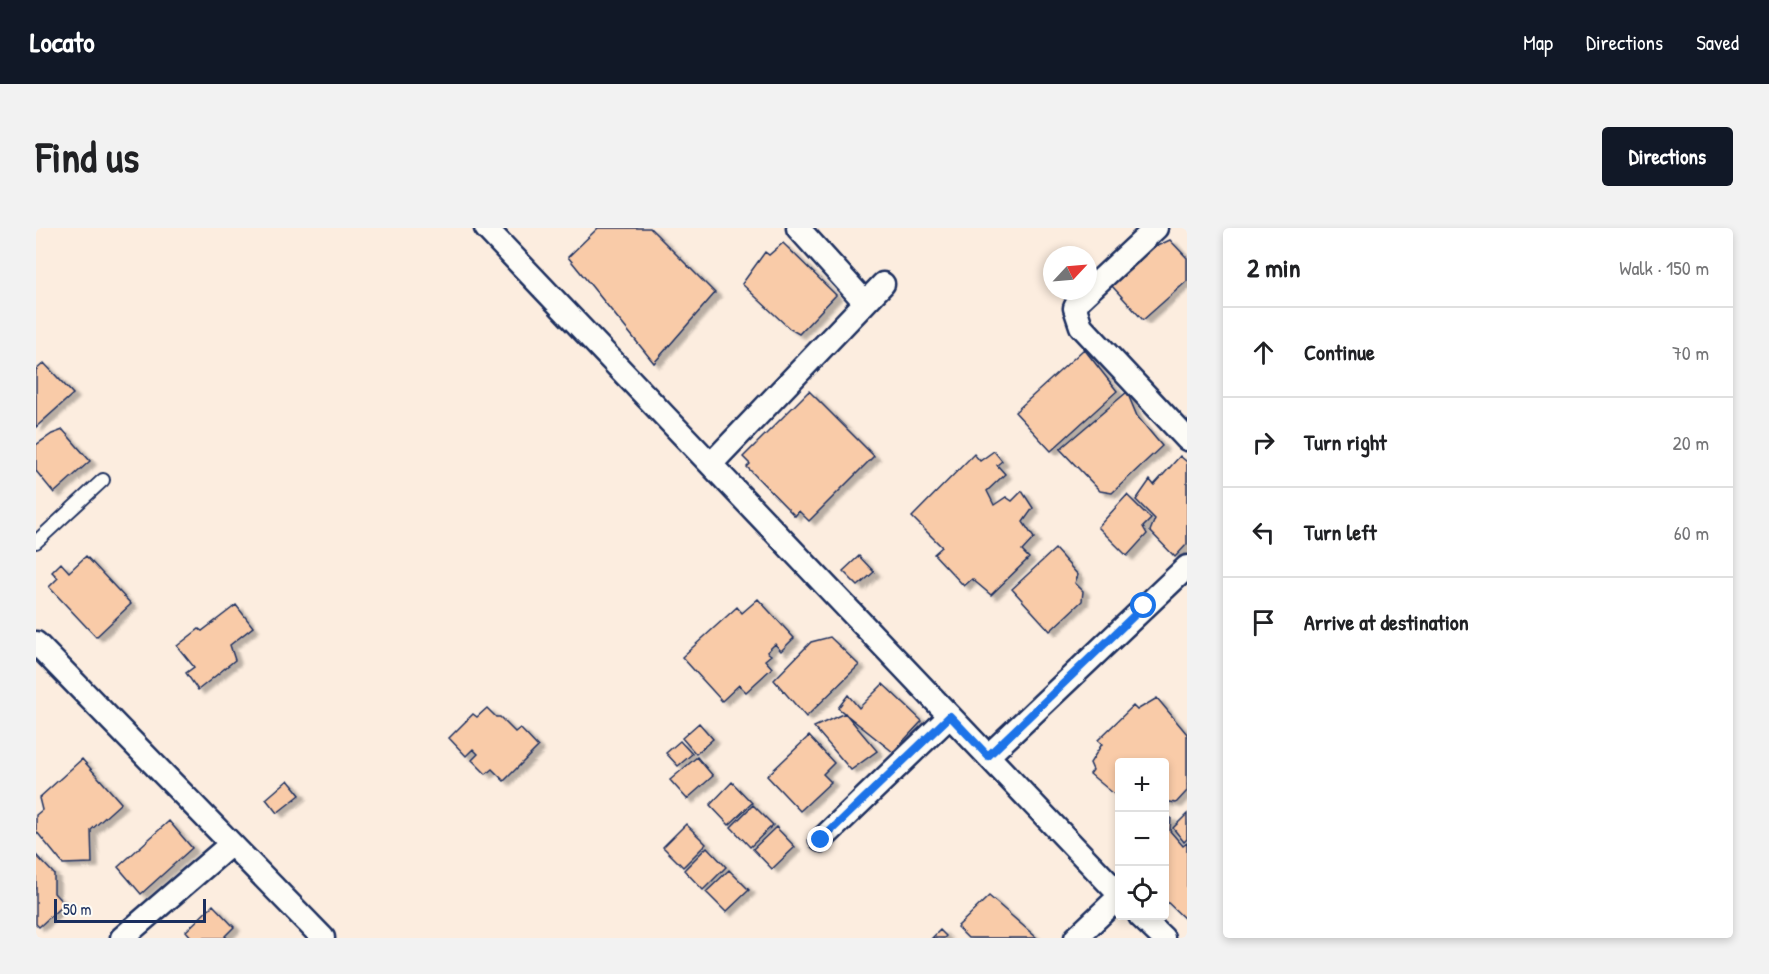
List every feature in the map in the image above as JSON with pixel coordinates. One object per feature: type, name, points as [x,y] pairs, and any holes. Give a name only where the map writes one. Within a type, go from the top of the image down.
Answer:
[{"type":"street","points":[[486,228],[1115,892]]},
{"type":"street","points":[[798,228],[865,302]]},
{"type":"street","points":[[1156,228],[1079,300],[1075,308],[1081,326],[1187,439]]},
{"type":"street","points":[[711,464],[883,284]]},
{"type":"street","points":[[988,756],[1187,567]]},
{"type":"street","points":[[36,643],[323,938]]},
{"type":"street","points":[[821,840],[950,716]]},
{"type":"street","points":[[122,938],[231,844]]},
{"type":"street","points":[[1076,938],[1115,900]]},
{"type":"street","points":[[1145,920],[1163,938]]},
{"type":"lane","points":[[36,542],[102,480]]},
{"type":"building","points":[[598,228],[650,228],[715,293],[654,363],[568,257]]},
{"type":"building","points":[[1170,240],[1187,258],[1187,281],[1143,320],[1112,286],[1139,262],[1144,252]]},
{"type":"building","points":[[783,243],[836,295],[799,334],[790,329],[742,284],[765,252],[769,255]]},
{"type":"building","points":[[1084,349],[1117,391],[1051,451],[1015,412]]},
{"type":"building","points":[[44,363],[73,394],[36,427],[36,370]]},
{"type":"building","points":[[809,391],[874,456],[809,521],[799,511],[795,516],[747,467],[750,464],[743,457]]},
{"type":"building","points":[[1127,392],[1137,416],[1162,446],[1112,493],[1100,491],[1060,449]]},
{"type":"building","points":[[63,430],[90,461],[54,493],[36,471],[36,445],[52,434]]},
{"type":"building","points":[[994,451],[1002,461],[997,465],[1005,474],[987,491],[994,505],[1006,497],[1012,501],[1022,491],[1033,508],[1023,522],[1034,538],[1022,551],[1029,558],[991,595],[972,579],[964,586],[934,554],[942,547],[912,517],[974,454],[980,461]]},
{"type":"building","points":[[1180,456],[1187,462],[1187,544],[1175,557],[1150,531],[1155,519],[1136,500],[1150,480],[1154,485]]},
{"type":"building","points":[[1127,495],[1151,519],[1143,527],[1147,534],[1127,556],[1098,527]]},
{"type":"building","points":[[1055,549],[1078,575],[1075,583],[1083,591],[1082,601],[1050,631],[1012,589]]},
{"type":"building","points":[[86,556],[131,604],[96,637],[49,587],[58,578],[52,572],[61,563],[69,572]]},
{"type":"building","points":[[859,556],[874,572],[858,586],[843,571]]},
{"type":"building","points":[[758,599],[794,638],[781,651],[775,644],[767,652],[771,655],[765,660],[772,668],[746,692],[739,685],[722,701],[682,657],[737,607],[742,613]]},
{"type":"building","points":[[236,605],[253,627],[230,645],[235,660],[198,690],[186,673],[194,667],[177,646],[199,629],[202,631]]},
{"type":"building","points":[[830,637],[859,665],[806,717],[774,680],[811,642]]},
{"type":"building","points":[[883,684],[922,721],[893,752],[838,708],[848,695],[859,708]]},
{"type":"building","points":[[1157,698],[1187,734],[1187,791],[1176,803],[1169,802],[1169,758],[1115,758],[1115,795],[1090,774],[1093,770],[1090,763],[1102,744],[1098,740],[1133,706],[1137,710]]},
{"type":"building","points":[[487,708],[515,732],[520,728],[538,747],[504,781],[492,769],[486,774],[472,760],[478,754],[473,749],[466,756],[449,738],[473,714],[477,717]]},
{"type":"building","points":[[845,713],[877,751],[851,770],[814,727]]},
{"type":"building","points":[[699,723],[713,739],[696,754],[682,738]]},
{"type":"building","points":[[809,736],[834,763],[823,774],[831,782],[800,811],[767,776]]},
{"type":"building","points":[[680,741],[692,754],[678,766],[666,753]]},
{"type":"building","points":[[697,757],[713,776],[687,799],[670,780]]},
{"type":"building","points":[[82,759],[121,803],[91,830],[92,863],[63,864],[36,831],[36,815],[42,810],[39,798]]},
{"type":"building","points":[[288,780],[300,795],[277,813],[266,799]]},
{"type":"building","points":[[732,782],[752,803],[729,825],[710,805]]},
{"type":"building","points":[[753,805],[773,825],[750,847],[731,827]]},
{"type":"building","points":[[1187,814],[1187,839],[1184,842],[1173,828]]},
{"type":"building","points":[[1169,818],[1171,818],[1170,831],[1183,846],[1187,843],[1187,921],[1169,904]]},
{"type":"building","points":[[169,821],[192,848],[141,894],[118,867]]},
{"type":"building","points":[[686,824],[706,844],[683,867],[663,847]]},
{"type":"building","points":[[776,827],[795,847],[772,869],[753,849]]},
{"type":"building","points":[[707,847],[726,867],[703,890],[684,870]]},
{"type":"building","points":[[36,855],[54,874],[54,893],[64,904],[39,927],[36,924]]},
{"type":"building","points":[[729,870],[749,890],[726,912],[706,892]]},
{"type":"building","points":[[989,896],[1037,938],[968,938],[957,927]]},
{"type":"building","points":[[213,905],[234,927],[225,936],[227,938],[192,938],[186,931]]},
{"type":"building","points":[[940,930],[946,936],[944,938],[932,938]]},
{"type":"route","points":[[821,840],[950,716],[988,756],[1144,606]]}]
